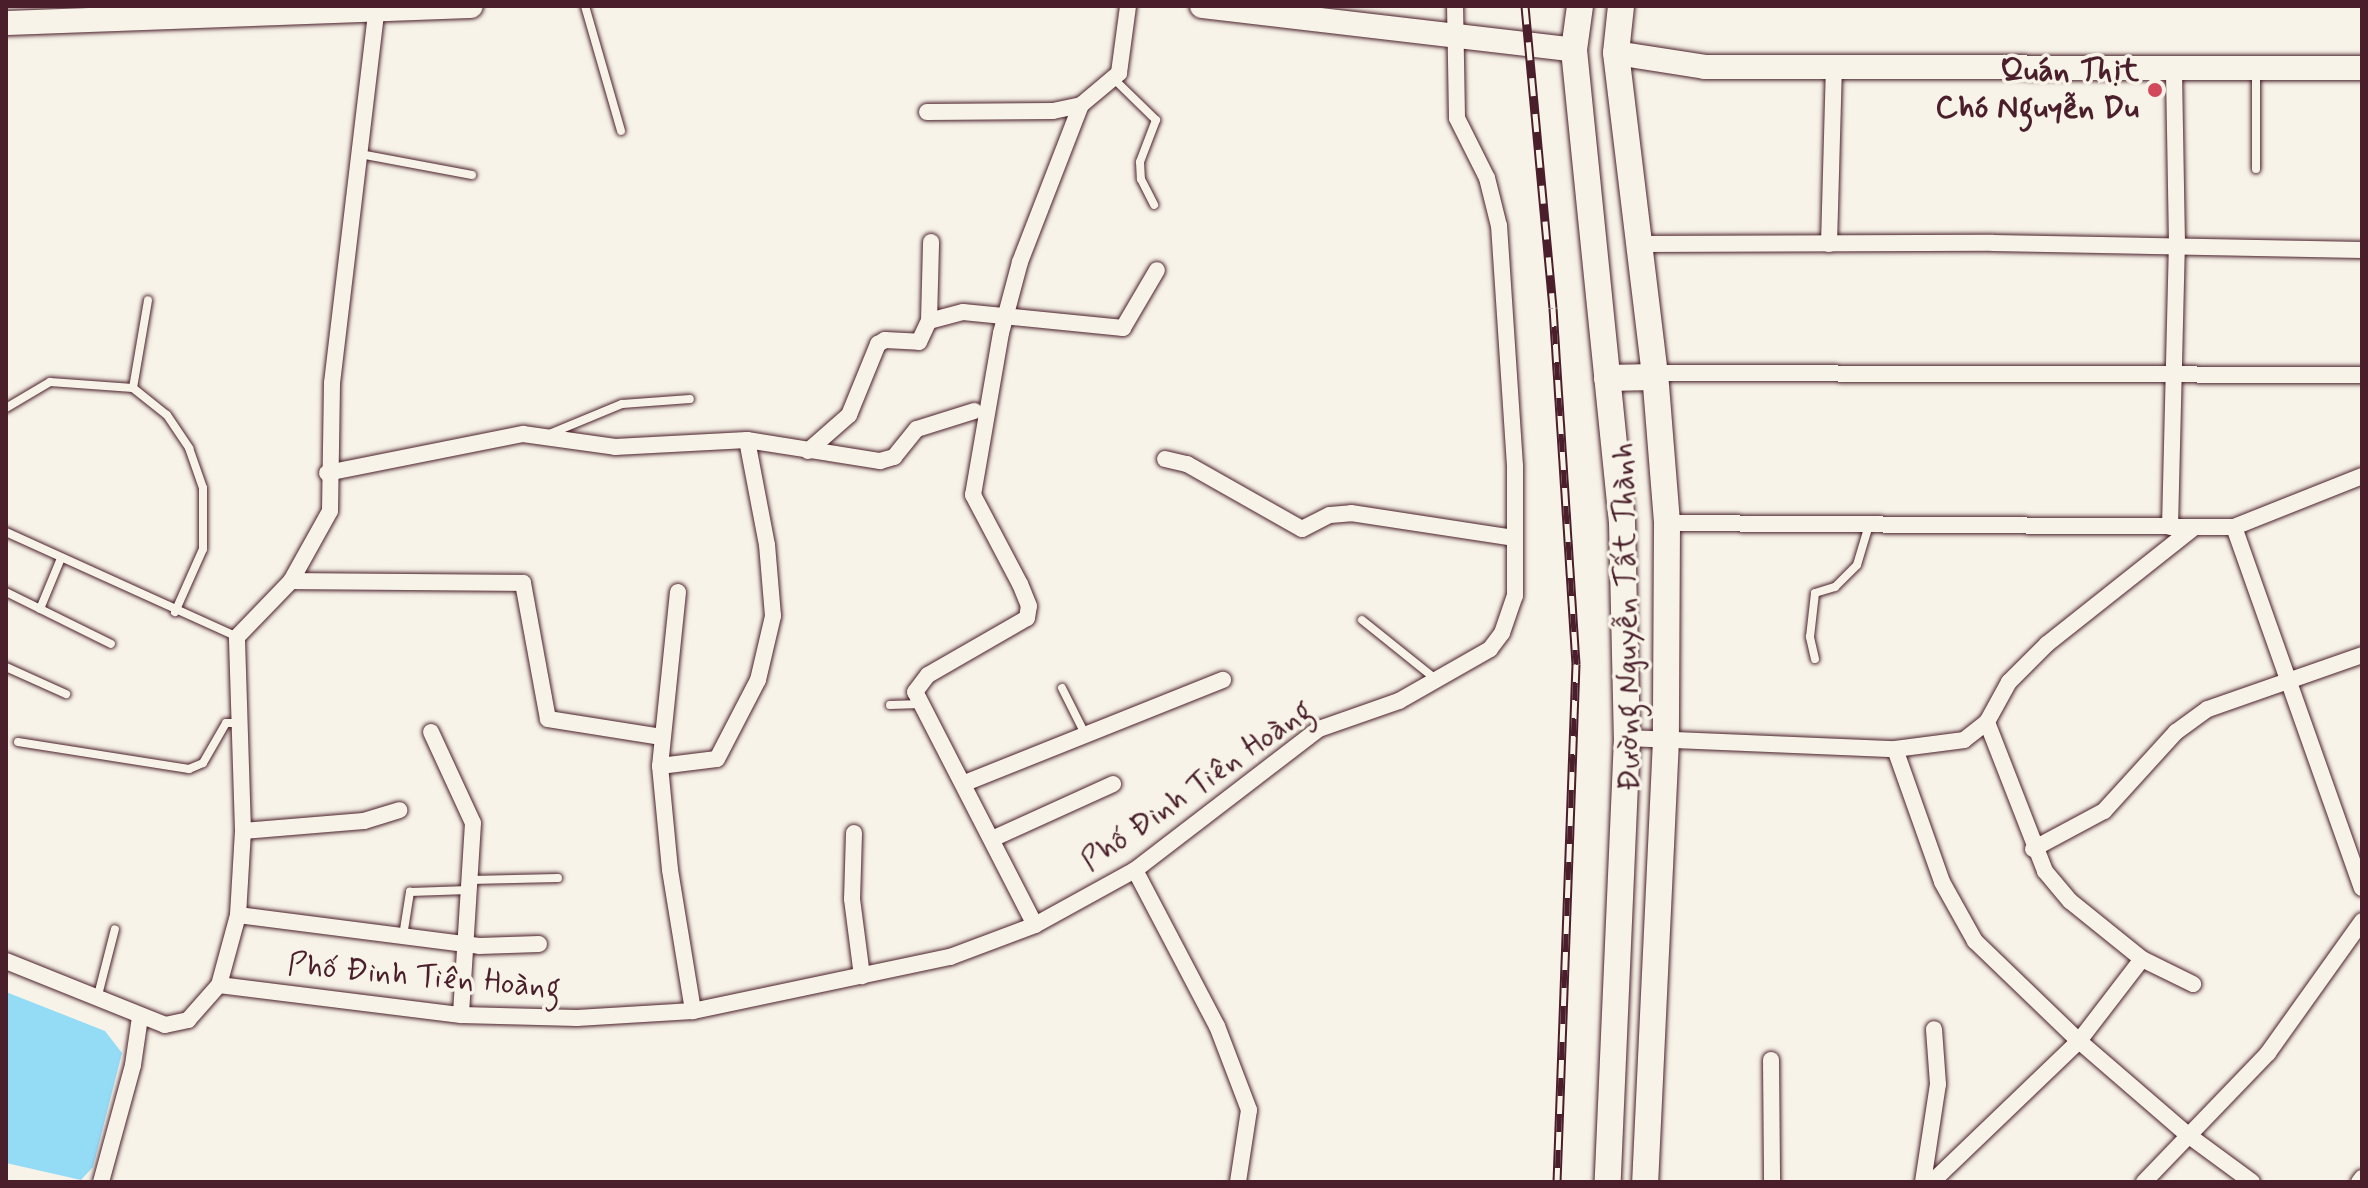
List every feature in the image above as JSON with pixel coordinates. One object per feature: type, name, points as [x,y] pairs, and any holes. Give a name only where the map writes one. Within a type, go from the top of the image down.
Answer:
[{"type":"main road","name":"Đường Nguyễn Tất Thành","points":[[1580,6],[1574,50],[1622,522],[1627,738],[1608,1182]]},
{"type":"main road","name":"Đường Nguyễn Tất Thành","points":[[1621,6],[1616,53],[1655,375],[1667,523],[1666,740],[1645,1182]]},
{"type":"main road","points":[[1607,378],[1655,375]]},
{"type":"street","points":[[6,23],[114,12],[471,6]]},
{"type":"street","points":[[927,112],[1053,111],[1081,105],[1116,81],[1128,6]]},
{"type":"street","points":[[1202,6],[1452,38],[1574,50]]},
{"type":"street","name":"Phố Đinh Tiên Hoàng","points":[[219,985],[461,1015],[577,1018],[693,1011],[950,957],[1035,925],[1135,870],[1319,729],[1399,701],[1490,649],[1502,633],[1515,596],[1515,538],[1499,226],[1487,178],[1457,118],[1452,38],[1455,6]]},
{"type":"street","points":[[6,961],[165,1025],[188,1020],[219,985],[238,915],[243,831],[237,637],[291,581],[330,511],[332,490],[327,473],[332,383],[377,8]]},
{"type":"street","points":[[1616,53],[1705,67],[2362,68]]},
{"type":"street","points":[[2170,527],[2170,377],[2177,244],[2174,66]]},
{"type":"street","points":[[1829,244],[1834,67]]},
{"type":"street","points":[[1035,925],[965,783],[915,692],[918,682],[1027,618],[1029,606],[1020,584],[973,495],[1005,316],[1020,262],[1081,105]]},
{"type":"street","points":[[808,451],[849,415],[878,344],[895,338],[919,342],[929,321],[931,242]]},
{"type":"street","points":[[1638,244],[2177,244],[2362,250]]},
{"type":"street","points":[[929,321],[963,312],[1123,328],[1157,270]]},
{"type":"street","points":[[1655,375],[2362,375]]},
{"type":"street","points":[[327,473],[523,434],[615,447],[747,440],[880,461],[894,457],[917,429],[974,411]]},
{"type":"street","points":[[660,766],[717,759],[758,680],[773,616],[767,545],[747,440]]},
{"type":"street","points":[[1165,459],[1187,464],[1302,529],[1330,515],[1351,513],[1515,538]]},
{"type":"street","points":[[1667,523],[2234,527],[2362,476]]},
{"type":"street","points":[[2234,527],[2362,888]]},
{"type":"street","points":[[1627,738],[1895,749],[1964,740],[1987,722],[2009,682],[2047,644],[2192,529]]},
{"type":"street","points":[[291,581],[523,583],[548,719],[662,737]]},
{"type":"street","points":[[678,592],[660,766],[670,870],[693,1011]]},
{"type":"street","points":[[2033,849],[2104,811],[2168,740],[2208,709],[2289,678],[2362,655]]},
{"type":"street","points":[[965,783],[1084,732],[1223,680]]},
{"type":"street","points":[[1987,722],[2033,849],[2070,901],[2142,959],[2193,984]]},
{"type":"street","points":[[431,732],[473,823],[463,944],[461,1015]]},
{"type":"street","points":[[1895,749],[1942,882],[1975,941],[2079,1041],[2188,1135],[2252,1182]]},
{"type":"street","points":[[992,839],[1113,784]]},
{"type":"street","points":[[243,831],[364,821],[399,810]]},
{"type":"street","points":[[854,833],[852,899],[862,976]]},
{"type":"street","points":[[1135,870],[1217,1026],[1249,1110],[1238,1182]]},
{"type":"street","points":[[238,915],[463,944],[539,944]]},
{"type":"street","points":[[2144,1182],[2268,1053],[2362,921]]},
{"type":"street","points":[[1932,1182],[2079,1041],[2142,959]]},
{"type":"street","points":[[101,1182],[133,1065],[140,1017]]},
{"type":"street","points":[[1923,1182],[1938,1084],[1934,1029]]},
{"type":"street","points":[[1771,1060],[1772,1182]]},
{"type":"lane","points":[[585,6],[621,131]]},
{"type":"lane","points":[[2256,67],[2256,169]]},
{"type":"lane","points":[[1116,81],[1156,120],[1140,162],[1141,179],[1154,205]]},
{"type":"lane","points":[[360,154],[472,175]]},
{"type":"lane","points":[[133,388],[148,300]]},
{"type":"lane","points":[[6,408],[50,382],[133,388],[167,415],[189,448],[203,488],[203,549],[175,612]]},
{"type":"lane","points":[[542,437],[622,404],[690,399]]},
{"type":"lane","points":[[1815,659],[1810,637],[1815,593],[1835,587],[1857,565],[1869,525]]},
{"type":"lane","points":[[6,532],[175,612],[237,637]]},
{"type":"lane","points":[[40,609],[61,558]]},
{"type":"lane","points":[[6,592],[111,644]]},
{"type":"lane","points":[[1362,620],[1438,680]]},
{"type":"lane","points":[[6,667],[66,694]]},
{"type":"lane","points":[[1062,688],[1084,732]]},
{"type":"lane","points":[[890,705],[922,704]]},
{"type":"lane","points":[[18,742],[189,769],[203,763],[226,723],[239,723]]},
{"type":"lane","points":[[403,936],[410,892],[558,878]]},
{"type":"lane","points":[[97,1000],[115,929]]},
{"type":"water","points":[[6,992],[105,1031],[122,1053],[93,1167],[81,1180],[6,1163]]},
{"type":"railway","points":[[1525,6],[1553,308],[1576,664],[1557,1182]]},
{"type":"place","name":"Quán Thịt Chó Nguyễn Du","points":[[2155,90]]}]
